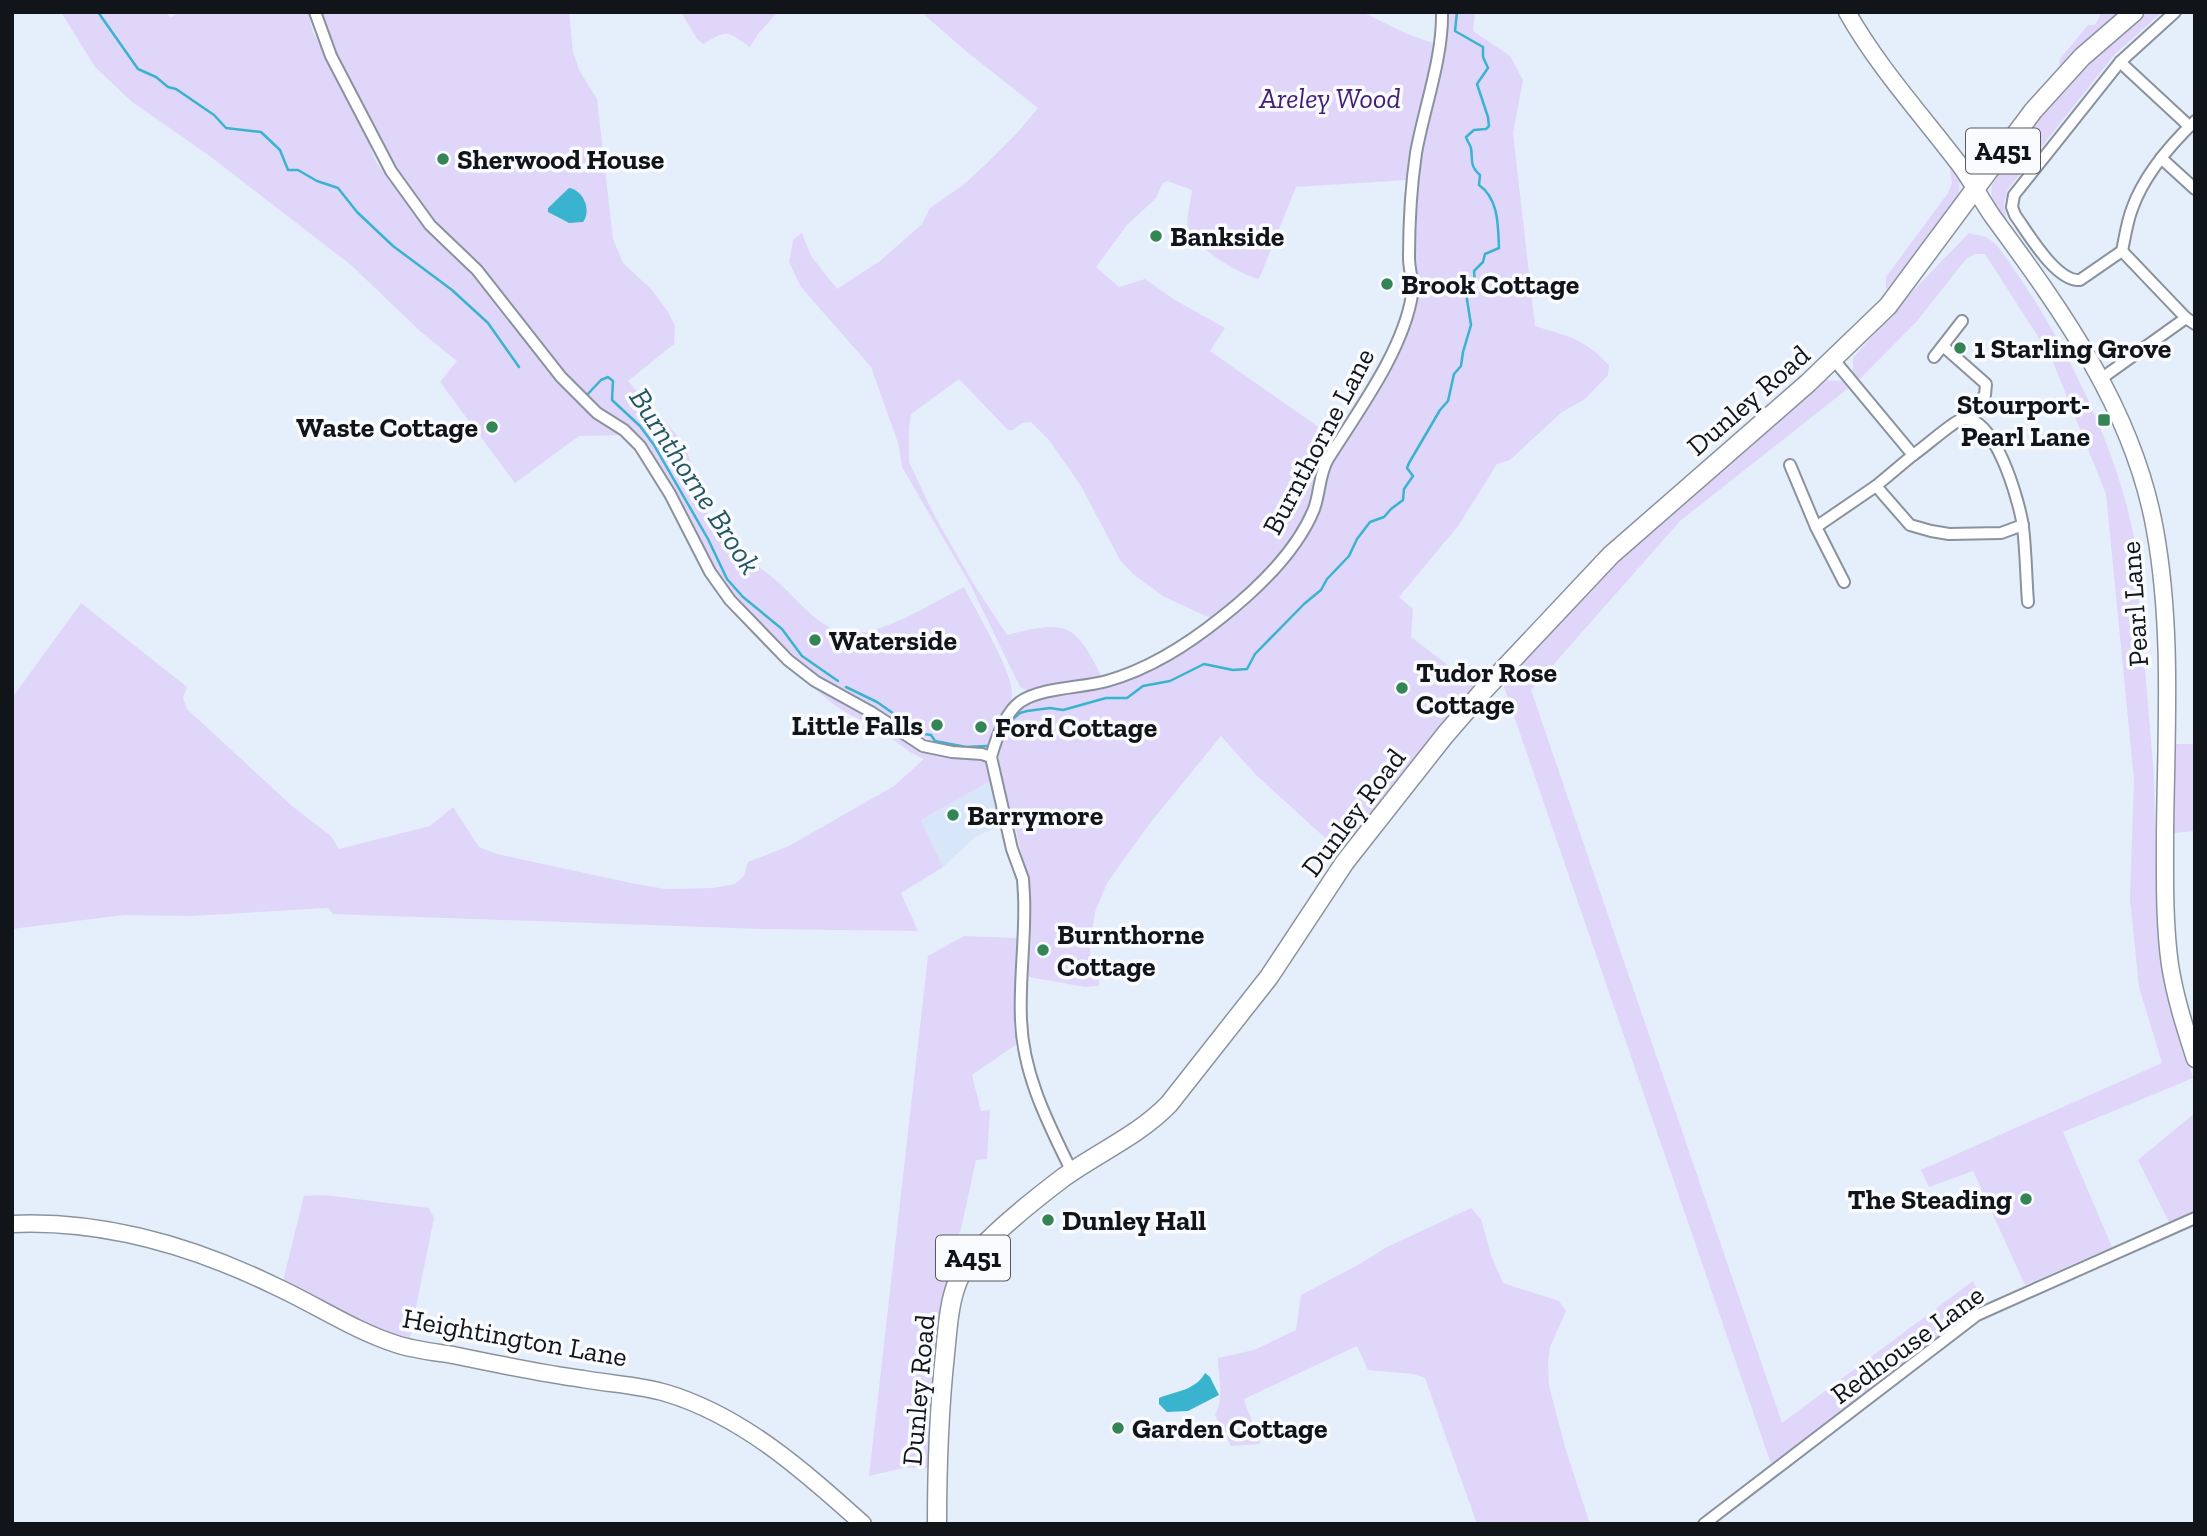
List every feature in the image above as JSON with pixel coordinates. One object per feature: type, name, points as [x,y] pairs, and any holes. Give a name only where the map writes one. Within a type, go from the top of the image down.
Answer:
[{"type":"main road","name":"Pearl Lane","points":[[1847,12],[1891,78],[1962,167],[2051,296],[2102,378],[2146,490],[2155,530],[2166,631],[2167,938],[2175,990],[2195,1059]]},
{"type":"main road","name":"Dunley Road","points":[[937,1524],[940,1404],[949,1317],[957,1282],[964,1268],[989,1240],[1072,1172],[1152,1121],[1169,1104],[1269,977],[1345,862],[1445,734],[1515,655],[1611,555],[1834,360],[1888,306],[2033,111],[2082,57],[2134,12]]},
{"type":"main road","name":"Heightington Lane","points":[[12,1224],[90,1226],[193,1252],[246,1272],[399,1345],[513,1368],[669,1394],[716,1415],[764,1442],[802,1470],[863,1524]]},
{"type":"street","points":[[315,12],[331,56],[391,171],[430,225],[477,270],[561,377],[597,413],[624,430],[640,446],[670,494],[701,556],[730,600],[797,669],[872,712],[915,741],[931,749],[991,757],[1012,849],[1023,879],[1025,938],[1020,1016],[1028,1074],[1072,1172]]},
{"type":"street","name":"Burnthorne Lane","points":[[991,757],[1007,718],[1021,702],[1034,695],[1106,681],[1149,667],[1222,617],[1263,581],[1306,524],[1314,509],[1324,468],[1387,361],[1410,300],[1412,289],[1409,260],[1414,174],[1439,44],[1442,12]]},
{"type":"street","points":[[2120,62],[2192,124],[2161,158],[2142,186],[2132,210],[2122,251],[2080,280],[2068,278],[2054,267],[2015,215],[2012,202],[2018,188],[2120,62],[2175,12]]},
{"type":"street","points":[[2161,158],[2195,189]]},
{"type":"street","points":[[2102,378],[2190,321],[2122,251]]},
{"type":"street","points":[[1934,357],[1962,321]]},
{"type":"street","points":[[1816,527],[1876,486],[1961,420],[1985,395],[1986,384],[1943,346]]},
{"type":"street","points":[[1834,360],[1913,456]]},
{"type":"street","points":[[1961,420],[1975,420],[1982,425],[1996,446],[2013,487],[2023,525],[2028,602]]},
{"type":"street","points":[[1790,465],[1816,527],[1844,582]]},
{"type":"street","points":[[1876,486],[1910,524],[1931,531],[1950,534],[2001,533],[2023,525]]},
{"type":"street","name":"Redhouse Lane","points":[[1704,1524],[1978,1315],[2195,1217]]},
{"type":"shaded area","points":[[990,781],[1002,825],[975,837],[943,867],[921,820]]},
{"type":"green space","points":[[61,12],[166,12],[171,18],[179,12],[308,12],[313,32],[368,140],[376,162],[433,237],[479,279],[432,222],[389,157],[379,133],[334,53],[322,12],[569,12],[573,52],[579,70],[597,99],[613,239],[623,263],[652,290],[675,326],[674,344],[628,381],[683,442],[704,494],[700,503],[726,538],[741,554],[826,625],[849,633],[865,632],[901,620],[964,587],[1000,655],[1012,692],[1007,713],[987,747],[948,748],[936,744],[872,706],[817,679],[797,665],[724,586],[702,548],[679,498],[659,469],[651,449],[591,400],[580,404],[600,423],[622,435],[579,436],[515,483],[440,382],[457,361],[421,332],[351,265],[211,157],[131,101],[95,67]],"holes":[[[569,189],[585,219],[567,222],[549,212],[548,208]]]},
{"type":"green space","points":[[681,12],[778,12],[750,47],[727,34],[703,44],[697,39]]},
{"type":"green space","name":"Areley Wood","points":[[921,12],[1362,12],[1436,46],[1408,180],[1296,187],[1259,279],[1230,266],[1198,243],[1188,228],[1192,190],[1167,181],[1162,184],[1156,198],[1127,225],[1096,267],[1119,287],[1145,279],[1175,300],[1225,328],[1210,351],[1337,440],[1303,523],[1265,573],[1214,620],[1163,596],[1133,574],[1120,560],[1081,486],[1049,440],[1031,422],[1008,430],[959,379],[911,414],[909,462],[933,513],[973,583],[1007,635],[1044,628],[1057,627],[1067,630],[1084,646],[1103,679],[1029,692],[1020,687],[970,584],[902,467],[899,446],[871,367],[801,287],[789,262],[793,240],[802,233],[811,256],[837,289],[880,261],[922,224],[930,208],[962,186],[985,165],[1038,108]]},
{"type":"green space","points":[[1447,12],[1475,12],[1473,31],[1510,56],[1523,80],[1513,133],[1535,326],[1583,344],[1609,365],[1608,375],[1585,399],[1562,412],[1510,460],[1497,464],[1458,526],[1399,597],[1413,609],[1411,637],[1478,688],[1344,855],[1255,774],[1221,736],[1147,827],[1107,883],[1095,912],[1090,947],[1091,965],[1099,978],[1099,986],[1085,987],[1029,977],[1029,885],[1014,822],[1002,789],[998,749],[1018,709],[1030,702],[1124,680],[1156,668],[1174,657],[1228,616],[1309,526],[1332,461],[1365,407],[1417,290],[1414,254],[1421,155]]},
{"type":"green space","points":[[2102,12],[2124,12],[2059,66],[2060,59],[2088,25],[2095,25]]},
{"type":"green space","points":[[2143,12],[2162,12],[2115,54],[2008,189],[2004,203],[2008,226],[1993,202],[1992,185],[2025,138],[2080,71]]},
{"type":"green space","points":[[1949,162],[1960,176],[1959,195],[1925,243],[1886,290],[1886,277],[1948,193],[1952,183]]},
{"type":"green space","points":[[1969,233],[1986,237],[1996,244],[2061,346],[2081,384],[2113,462],[2134,538],[2154,776],[2157,931],[2163,977],[2193,1078],[2063,1132],[2112,1247],[2025,1285],[1973,1171],[1929,1187],[1921,1170],[2162,1063],[2139,987],[2130,899],[2134,780],[2106,494],[2051,357],[1985,254],[1975,254],[1966,259],[1917,321],[1860,379],[1680,521],[1531,690],[1782,1423],[1973,1281],[1984,1303],[1771,1464],[1503,684],[1638,542],[1813,389],[1825,380],[1841,381],[1853,370],[1853,358]]},
{"type":"green space","points":[[81,603],[187,687],[183,698],[187,709],[292,806],[331,836],[339,849],[430,826],[453,807],[479,847],[497,854],[665,889],[714,888],[735,884],[744,876],[748,862],[789,846],[894,786],[924,759],[875,726],[833,704],[798,675],[884,725],[921,751],[987,762],[990,781],[921,820],[943,867],[901,893],[918,931],[762,929],[333,914],[328,908],[191,916],[124,915],[12,929],[12,698]]},
{"type":"green space","points":[[2175,744],[2195,744],[2195,831],[2174,833]]},
{"type":"green space","points":[[964,936],[1020,938],[1017,1044],[972,1075],[981,1111],[990,1110],[987,1159],[976,1160],[961,1229],[953,1248],[970,1250],[930,1468],[903,1468],[869,1476],[928,956]]},
{"type":"green space","points":[[2195,1113],[2195,1210],[2169,1222],[2138,1160]]},
{"type":"green space","points":[[324,1195],[429,1208],[434,1218],[409,1342],[397,1339],[282,1285],[304,1196]]},
{"type":"green space","points":[[1471,1208],[1481,1219],[1491,1255],[1503,1283],[1559,1301],[1566,1311],[1550,1347],[1549,1386],[1590,1524],[1477,1524],[1425,1378],[1413,1374],[1368,1370],[1357,1346],[1244,1399],[1260,1444],[1231,1446],[1215,1415],[1220,1394],[1218,1358],[1254,1350],[1296,1330],[1301,1295],[1387,1247]]},
{"type":"water","points":[[569,188],[578,192],[585,201],[587,212],[583,222],[569,223],[548,212],[548,208]]},
{"type":"water","points":[[1205,1373],[1219,1395],[1188,1411],[1167,1412],[1159,1404],[1159,1398],[1196,1384]]},
{"type":"waterway","name":"Burnthorne Brook","points":[[98,12],[138,69],[176,89],[214,115],[226,128],[261,132],[280,150],[288,170],[298,170],[317,181],[338,188],[357,212],[393,246],[452,290],[488,323],[519,367]]},
{"type":"waterway","name":"Burnthorne Brook","points":[[1013,719],[1027,711],[1050,708],[1063,710],[1106,698],[1127,698],[1143,686],[1170,681],[1204,664],[1233,670],[1247,669],[1255,654],[1321,590],[1327,579],[1349,556],[1357,539],[1370,522],[1384,517],[1403,500],[1404,489],[1413,476],[1407,468],[1409,463],[1448,401],[1454,374],[1461,366],[1471,325],[1466,293],[1475,283],[1474,271],[1483,262],[1485,254],[1499,248],[1494,205],[1479,185],[1480,175],[1473,165],[1471,148],[1466,137],[1474,130],[1486,129],[1489,126],[1477,84],[1488,68],[1483,57],[1483,47],[1455,31],[1457,12]]},
{"type":"waterway","name":"Burnthorne Brook","points":[[586,396],[601,380],[608,377],[613,381],[612,400],[640,426],[654,445],[708,539],[727,579],[743,597],[782,629],[802,656],[838,681]]},
{"type":"waterway","name":"Burnthorne Brook","points":[[846,687],[877,702],[897,716]]},
{"type":"waterway","name":"Burnthorne Brook","points":[[907,723],[924,734],[931,735],[935,741],[966,747],[987,746]]},
{"type":"place","name":"Sherwood House","points":[[443,159]]},
{"type":"place","name":"Bankside","points":[[1156,236]]},
{"type":"place","name":"Brook Cottage","points":[[1387,284]]},
{"type":"place","name":"1 Starling Grove","points":[[1960,348]]},
{"type":"place","name":"Stourport- Pearl Lane","points":[[2104,420]]},
{"type":"place","name":"Waste Cottage","points":[[492,427]]},
{"type":"place","name":"Waterside","points":[[815,640]]},
{"type":"place","name":"Tudor Rose Cottage","points":[[1402,688]]},
{"type":"place","name":"Little Falls","points":[[937,725]]},
{"type":"place","name":"Ford Cottage","points":[[981,727]]},
{"type":"place","name":"Barrymore","points":[[953,815]]},
{"type":"place","name":"Burnthorne Cottage","points":[[1043,950]]},
{"type":"place","name":"The Steading","points":[[2026,1199]]},
{"type":"place","name":"Dunley Hall","points":[[1048,1220]]},
{"type":"place","name":"Garden Cottage","points":[[1118,1428]]}]
